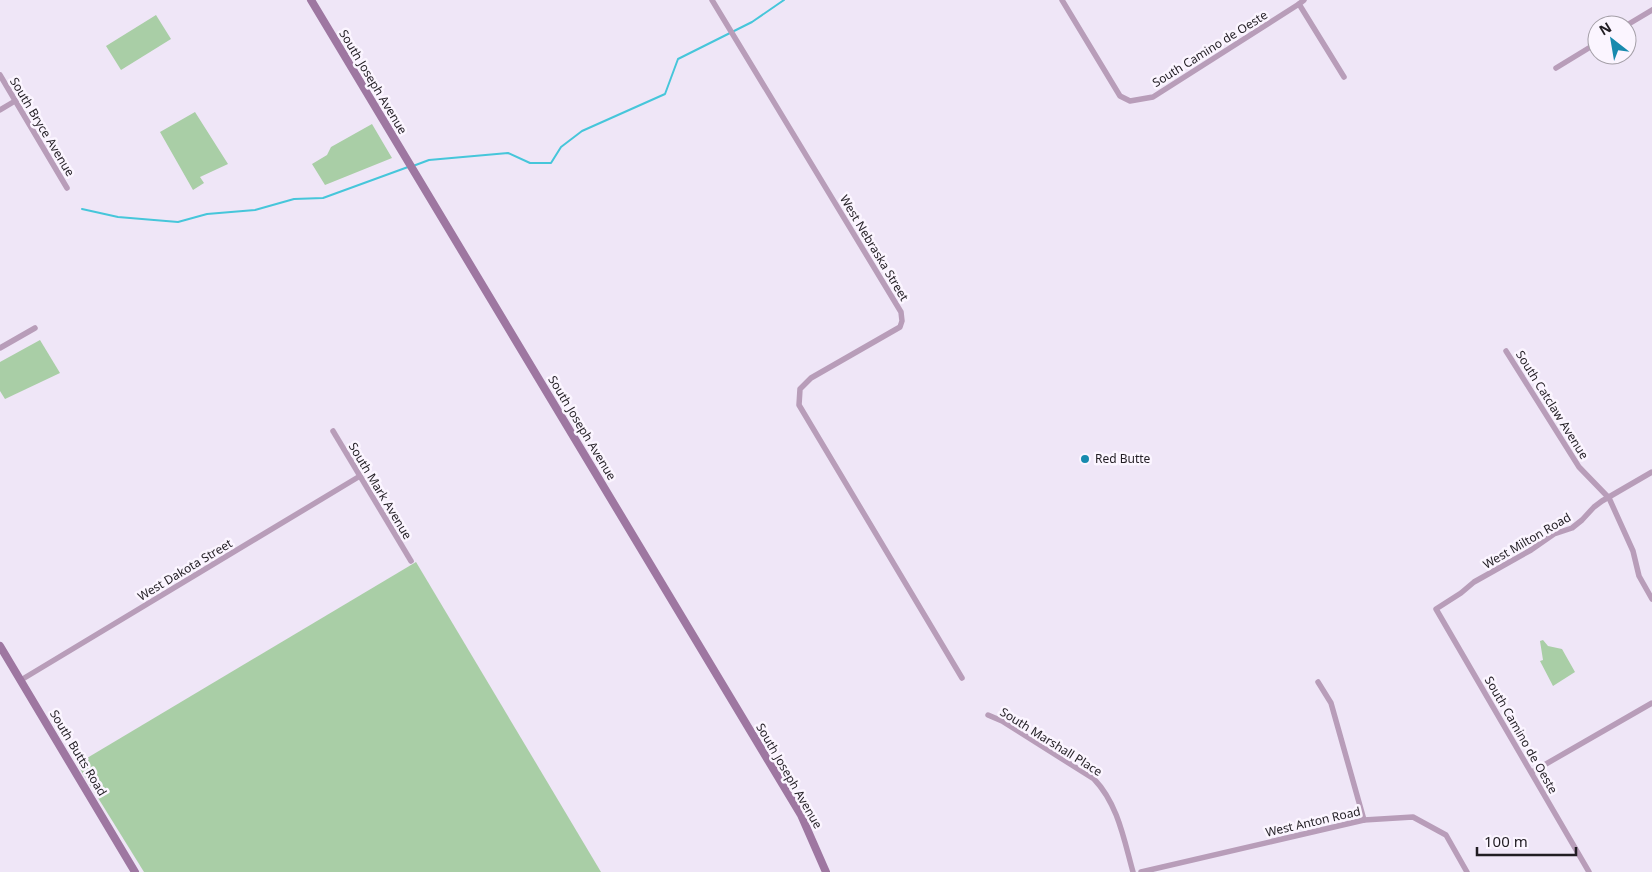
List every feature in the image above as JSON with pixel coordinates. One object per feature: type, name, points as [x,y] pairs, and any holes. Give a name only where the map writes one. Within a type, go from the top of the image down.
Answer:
[{"type":"main road","name":"South Joseph Avenue","points":[[311,0],[801,816],[821,856],[826,872]]},
{"type":"main road","name":"South Butts Road","points":[[0,646],[135,872]]},
{"type":"street","name":"West Nebraska Street","points":[[712,0],[901,312],[902,320],[900,327],[811,378],[800,389],[799,405],[962,678]]},
{"type":"street","name":"South Camino de Oeste","points":[[1062,0],[1120,96],[1130,100],[1153,97],[1302,2]]},
{"type":"street","points":[[1302,2],[1344,77]]},
{"type":"street","points":[[1637,19],[1652,10]]},
{"type":"street","points":[[1556,68],[1587,50]]},
{"type":"street","name":"South Bryce Avenue","points":[[0,75],[67,188]]},
{"type":"street","points":[[0,110],[15,101]]},
{"type":"street","points":[[0,348],[34,328]]},
{"type":"street","name":"South Catclaw Avenue","points":[[1506,351],[1579,467],[1609,498],[1634,551],[1639,576],[1652,599]]},
{"type":"street","name":"South Mark Avenue","points":[[333,431],[411,561]]},
{"type":"street","name":"West Milton Road","points":[[1436,609],[1474,582],[1531,550],[1554,534],[1572,528],[1594,507],[1652,472]]},
{"type":"street","name":"West Dakota Street","points":[[21,680],[360,476]]},
{"type":"street","name":"South Camino de Oeste","points":[[1436,609],[1589,872]]},
{"type":"street","points":[[1318,682],[1331,703],[1364,820]]},
{"type":"street","points":[[1532,772],[1652,703]]},
{"type":"street","name":"South Marshall Place","points":[[988,715],[1002,721],[1089,775],[1104,790],[1115,810],[1133,872]]},
{"type":"street","name":"West Anton Road","points":[[1141,872],[1364,820],[1413,817],[1446,835],[1467,872]]},
{"type":"green space","points":[[156,15],[171,39],[121,70],[106,46]]},
{"type":"green space","points":[[195,112],[228,164],[200,177],[204,183],[193,190],[160,132]]},
{"type":"green space","points":[[372,124],[392,158],[325,185],[312,164],[327,155],[331,147]]},
{"type":"green space","points":[[40,340],[60,373],[5,399],[0,391],[0,362]]},
{"type":"green space","points":[[416,562],[601,872],[144,872],[77,764]]},
{"type":"green space","points":[[1543,640],[1548,646],[1562,649],[1575,672],[1553,686],[1540,661],[1543,660],[1540,641]]},
{"type":"waterway","points":[[413,166],[429,160],[508,153],[530,163],[551,163],[561,147],[582,131],[665,94],[678,59],[752,22],[784,0]]},
{"type":"waterway","points":[[82,209],[118,217],[178,222],[207,214],[255,210],[294,199],[323,198],[408,167]]},
{"type":"place","name":"Red Butte","points":[[1085,459]]}]
